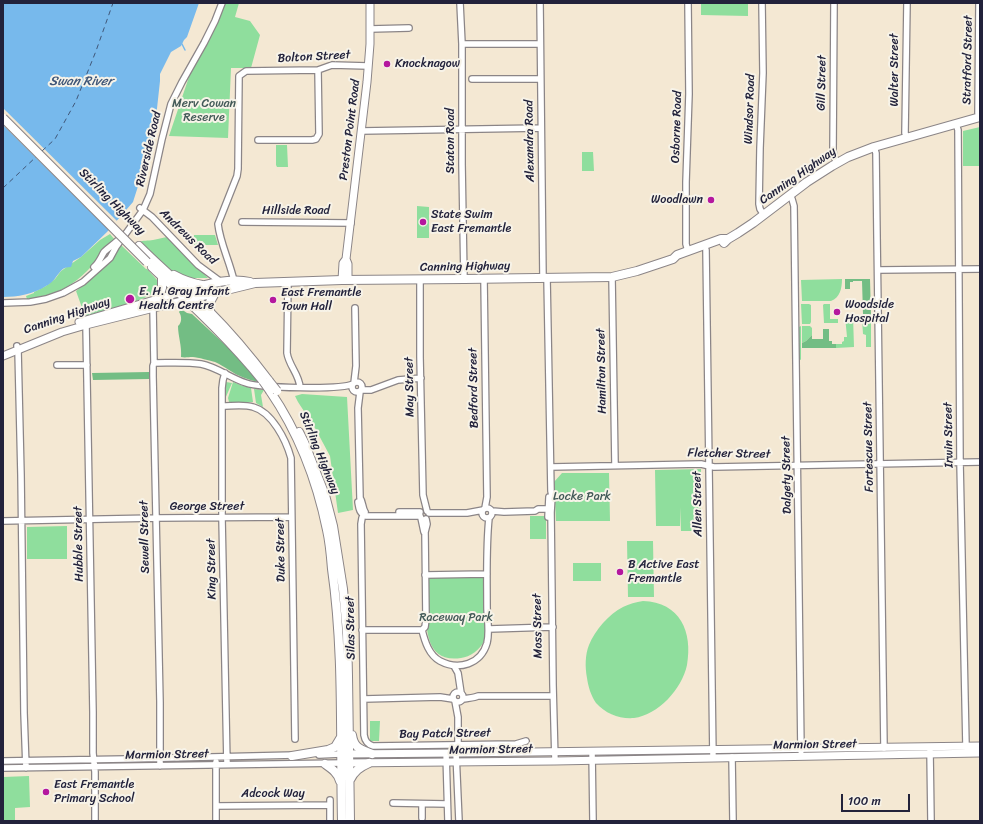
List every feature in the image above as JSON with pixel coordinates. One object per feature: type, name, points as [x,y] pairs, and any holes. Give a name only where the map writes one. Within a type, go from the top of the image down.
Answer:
[{"type":"highway","name":"Stirling Highway","points":[[3,112],[149,260]]},
{"type":"highway","name":"Canning Highway","points":[[673,259],[679,260],[723,244],[807,182],[837,162],[874,147],[980,117]]},
{"type":"highway","name":"Stirling Highway","points":[[3,118],[149,260],[182,291],[194,298],[210,313],[246,352],[290,413],[304,442],[325,495],[333,526],[343,589],[347,633],[348,676],[345,763],[342,788],[342,821]]},
{"type":"highway","name":"Canning Highway","points":[[186,300],[255,283],[345,280],[612,277],[637,271],[673,259],[677,255],[721,239],[728,239]]},
{"type":"highway","points":[[158,299],[162,288],[164,274],[204,285]]},
{"type":"highway","name":"Canning Highway","points":[[182,291],[221,282],[245,281],[255,283]]},
{"type":"highway","name":"Stirling Highway","points":[[182,291],[186,300],[266,381]]},
{"type":"highway","points":[[210,313],[210,302],[215,292]]},
{"type":"highway","name":"Stirling Highway","points":[[273,391],[304,456],[317,493],[327,531],[336,599],[340,657],[341,736],[345,754]]},
{"type":"highway","points":[[348,676],[351,685],[353,741],[356,747],[360,750],[372,754]]},
{"type":"highway","points":[[292,756],[328,750],[334,747],[341,736]]},
{"type":"highway","name":"Stirling Highway","points":[[345,763],[349,780],[350,821]]},
{"type":"highway","points":[[349,780],[357,770],[369,763]]},
{"type":"highway","points":[[325,764],[337,774],[342,788]]},
{"type":"main road","name":"Preston Point Road","points":[[345,280],[348,264],[346,258],[362,131],[368,66],[370,3]]},
{"type":"main road","name":"Canning Highway","points":[[85,323],[182,291]]},
{"type":"main road","name":"Canning Highway","points":[[3,356],[51,332],[186,300]]},
{"type":"main road","name":"Canning Highway","points":[[3,351],[17,348]]},
{"type":"main road","name":"Marmion Street","points":[[345,754],[713,750],[801,752],[930,750],[980,746]]},
{"type":"main road","name":"Marmion Street","points":[[345,763],[713,758],[884,748],[980,753]]},
{"type":"street","name":"Riverside Road","points":[[3,303],[30,302],[46,299],[63,293],[78,285],[97,264],[107,250],[118,240],[141,209],[150,186],[168,103],[221,3]]},
{"type":"street","name":"Staton Road","points":[[460,3],[462,44],[464,279]]},
{"type":"street","name":"Alexandra Road","points":[[540,3],[540,79],[545,278]]},
{"type":"street","name":"Osborne Road","points":[[688,3],[689,94],[686,244],[688,251]]},
{"type":"street","name":"Windsor Road","points":[[762,3],[763,73],[760,148],[760,209],[764,215]]},
{"type":"street","name":"Gill Street","points":[[834,3],[833,150],[834,157],[837,162]]},
{"type":"street","name":"Walter Street","points":[[906,3],[905,133],[907,138]]},
{"type":"street","name":"Stratford Street","points":[[979,3],[978,113],[980,117]]},
{"type":"street","points":[[370,29],[409,28]]},
{"type":"street","points":[[462,44],[540,44]]},
{"type":"street","name":"Bolton Street","points":[[234,281],[219,233],[218,224],[237,176],[238,169],[239,76],[246,71],[318,70],[332,65],[368,66]]},
{"type":"street","points":[[258,140],[312,140],[318,137],[318,70]]},
{"type":"street","points":[[472,79],[540,79]]},
{"type":"street","name":"Irwin Street","points":[[956,124],[958,130],[960,462],[966,746]]},
{"type":"street","points":[[362,131],[541,128]]},
{"type":"street","name":"Fortescue Street","points":[[874,147],[876,153],[878,270],[884,748]]},
{"type":"street","name":"Dalgety Street","points":[[789,196],[794,206],[801,752]]},
{"type":"street","name":"Andrews Road","points":[[141,209],[152,217],[198,265],[221,282]]},
{"type":"street","name":"Hillside Road","points":[[242,222],[350,223]]},
{"type":"street","name":"Allen Street","points":[[706,250],[713,758]]},
{"type":"street","points":[[878,270],[980,269]]},
{"type":"street","name":"Hamilton Street","points":[[612,277],[614,465]]},
{"type":"street","name":"Moss Street","points":[[545,278],[548,326],[551,467],[551,491],[549,496],[553,761]]},
{"type":"street","name":"Bedford Street","points":[[484,279],[487,513]]},
{"type":"street","name":"May Street","points":[[420,280],[423,495],[426,524],[425,627],[421,629]]},
{"type":"street","points":[[288,282],[287,353],[288,360],[298,378],[300,387]]},
{"type":"street","name":"Sewell Street","points":[[153,308],[160,766]]},
{"type":"street","name":"Silas Street","points":[[355,308],[360,498],[364,513],[361,524],[364,735],[366,741]]},
{"type":"street","name":"Hubble Street","points":[[85,323],[95,821]]},
{"type":"street","points":[[17,348],[22,521],[24,720],[26,768]]},
{"type":"street","points":[[154,365],[190,363],[210,366],[240,382],[256,386],[335,389],[357,387],[371,390],[402,379],[421,380]]},
{"type":"street","points":[[57,365],[87,365]]},
{"type":"street","name":"King Street","points":[[225,373],[222,380],[222,518],[227,764]]},
{"type":"street","name":"Duke Street","points":[[222,406],[249,406],[265,413],[281,435],[288,448],[291,458],[295,739]]},
{"type":"street","name":"Fletcher Street","points":[[551,467],[701,464],[714,467],[980,462]]},
{"type":"street","points":[[364,513],[424,514],[535,511],[538,513],[550,511]]},
{"type":"street","points":[[362,630],[421,629],[426,645],[432,654],[440,661],[458,666],[472,662],[477,658],[487,644],[489,629],[487,611],[487,513]]},
{"type":"street","name":"George Street","points":[[3,521],[291,517]]},
{"type":"street","points":[[425,575],[487,574]]},
{"type":"street","points":[[489,629],[551,628]]},
{"type":"street","points":[[458,666],[458,745]]},
{"type":"street","points":[[364,699],[440,696],[552,696]]},
{"type":"street","name":"Bay Patch Street","points":[[366,741],[368,744],[373,746],[516,744],[526,741]]},
{"type":"street","points":[[930,750],[931,821]]},
{"type":"street","points":[[592,751],[593,821]]},
{"type":"street","points":[[446,753],[448,821]]},
{"type":"street","points":[[456,753],[459,821]]},
{"type":"street","name":"Marmion Street","points":[[3,761],[216,758],[345,754]]},
{"type":"street","points":[[732,757],[733,821]]},
{"type":"street","points":[[216,758],[216,821]]},
{"type":"street","name":"Marmion Street","points":[[3,768],[345,763]]},
{"type":"street","name":"Adcock Way","points":[[216,806],[330,802],[330,821]]},
{"type":"street","points":[[392,803],[447,804]]},
{"type":"street","points":[[422,804],[422,818]]},
{"type":"green space","name":"Merv Cowan Reserve","points":[[222,3],[239,3],[235,17],[250,21],[260,35],[251,68],[231,68],[228,138],[169,136],[193,65]]},
{"type":"green space","points":[[701,3],[748,3],[748,16],[701,15]]},
{"type":"green space","points":[[980,127],[980,166],[963,166],[963,131]]},
{"type":"green space","points":[[276,145],[287,145],[288,167],[277,167]]},
{"type":"green space","points":[[582,152],[593,152],[594,171],[582,171]]},
{"type":"green space","name":"State Swim East Fremantle","points":[[417,206],[429,207],[429,238],[417,238]]},
{"type":"green space","points":[[110,234],[115,240],[77,280],[55,293],[27,299],[26,296],[46,286],[55,279],[61,271],[81,257],[100,240]]},
{"type":"green space","points":[[194,235],[215,235],[218,245],[194,245]]},
{"type":"green space","points":[[167,237],[208,278],[192,278],[174,273],[139,242]]},
{"type":"green space","points":[[121,245],[158,281],[159,284],[157,291],[134,302],[85,316],[76,291],[112,259],[117,249]]},
{"type":"green space","points":[[842,279],[840,292],[834,300],[802,301],[801,280]]},
{"type":"green space","points":[[845,279],[870,279],[871,316],[863,314],[862,281],[850,282],[850,289],[845,289]]},
{"type":"green space","points":[[801,304],[811,305],[810,324],[802,324]]},
{"type":"green space","points":[[824,304],[830,304],[830,319],[838,319],[838,323],[824,323]]},
{"type":"green space","points":[[181,309],[192,314],[235,354],[259,382],[240,376],[215,362],[195,357],[181,357],[178,326],[181,321],[181,315],[179,312]]},
{"type":"green space","points":[[866,315],[871,316],[871,347],[866,347],[866,335],[863,334],[862,319],[866,319]]},
{"type":"green space","points":[[845,316],[853,316],[854,347],[836,348],[836,344],[842,344],[844,337],[847,337]]},
{"type":"green space","points":[[801,326],[801,360],[798,357],[797,328]]},
{"type":"green space","points":[[802,326],[810,326],[812,328],[812,335],[802,343]]},
{"type":"green space","points":[[823,329],[829,329],[829,341],[832,341],[832,344],[836,344],[836,348],[802,348],[802,343],[812,335],[812,339],[823,339]]},
{"type":"green space","points":[[149,372],[149,379],[93,380],[92,373]]},
{"type":"green space","points":[[226,382],[232,383],[225,399],[225,388]]},
{"type":"green space","points":[[233,382],[251,388],[253,402],[229,402],[228,398]]},
{"type":"green space","points":[[254,389],[264,390],[261,395],[263,407],[256,403]]},
{"type":"green space","points":[[302,394],[347,397],[353,510],[338,513],[330,456],[295,396]]},
{"type":"green space","points":[[701,469],[701,531],[681,531],[680,507],[680,526],[656,526],[655,470]]},
{"type":"green space","name":"Locke Park","points":[[562,473],[609,473],[610,521],[556,521],[554,482]]},
{"type":"green space","points":[[530,516],[546,516],[546,539],[530,539]]},
{"type":"green space","points":[[67,526],[67,559],[27,559],[27,527]]},
{"type":"green space","points":[[627,541],[653,541],[654,597],[628,597]]},
{"type":"green space","points":[[573,563],[601,563],[601,581],[573,581]]},
{"type":"green space","name":"Raceway Park","points":[[426,577],[484,577],[486,634],[482,644],[471,655],[461,658],[450,658],[441,656],[435,651],[428,635],[426,617]]},
{"type":"green space","points":[[643,601],[656,603],[666,607],[675,613],[681,621],[688,641],[687,665],[680,683],[668,699],[660,706],[643,716],[623,718],[608,713],[594,700],[587,681],[586,657],[589,645],[595,634],[608,618],[623,607]]},
{"type":"green space","points":[[370,721],[380,721],[379,741],[370,741]]},
{"type":"green space","points":[[29,776],[30,807],[15,808],[15,821],[3,821],[3,777]]},
{"type":"water","name":"Swan River","points":[[3,3],[199,3],[187,37],[181,46],[171,52],[160,74],[154,136],[133,202],[107,232],[81,257],[73,261],[71,267],[62,270],[49,284],[31,293],[20,296],[3,297]]},
{"type":"pier","points":[[3,108],[118,222],[110,231],[3,125]]},
{"type":"waterway","points":[[182,44],[185,50]]},
{"type":"ferry route","points":[[42,151],[55,139],[76,101],[113,3]]},
{"type":"ferry route","points":[[3,188],[37,156]]},
{"type":"place","name":"Knocknagow","points":[[387,64]]},
{"type":"place","name":"Woodlawn","points":[[711,200]]},
{"type":"place","name":"State Swim East Fremantle","points":[[423,222]]},
{"type":"place","name":"E. H. Gray Infant Health Centre","points":[[130,299]]},
{"type":"place","name":"East Fremantle Town Hall","points":[[273,300]]},
{"type":"place","name":"Woodside Hospital","points":[[837,312]]},
{"type":"place","name":"B Active East Fremantle","points":[[620,572]]},
{"type":"place","name":"East Fremantle Primary School","points":[[46,792]]}]
